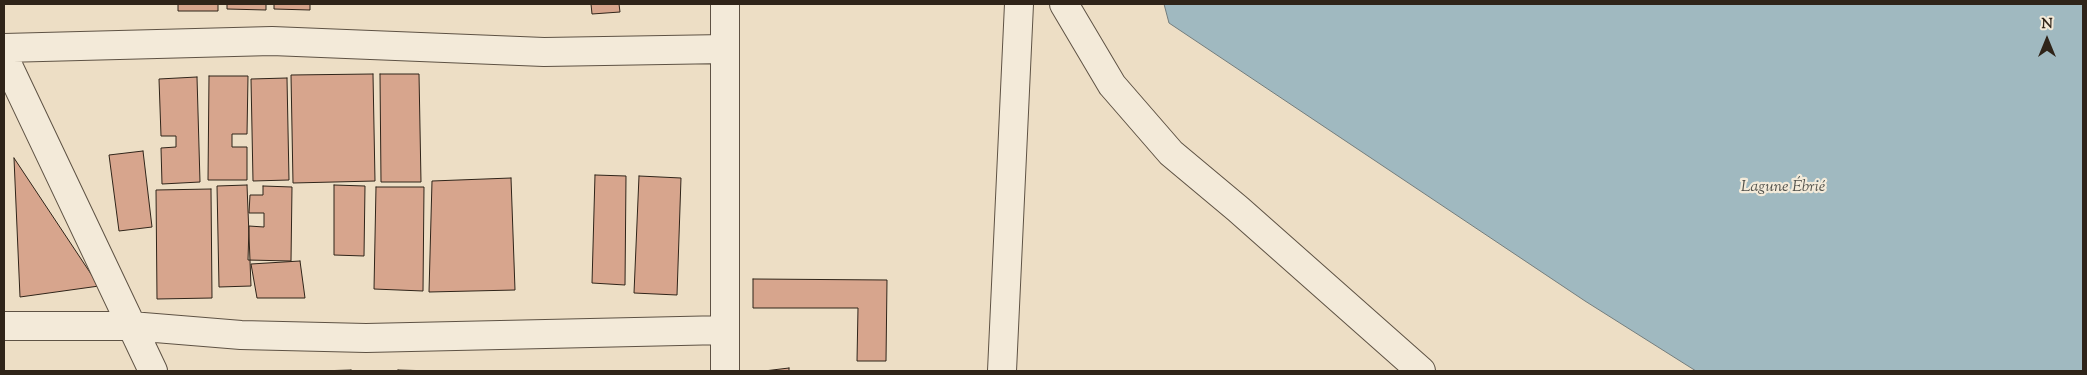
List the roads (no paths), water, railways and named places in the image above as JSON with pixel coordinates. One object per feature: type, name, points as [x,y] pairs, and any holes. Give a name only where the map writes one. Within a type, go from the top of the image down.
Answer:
[{"type":"street","points":[[725,4],[725,371]]},
{"type":"street","points":[[1002,371],[1019,4]]},
{"type":"street","points":[[1064,4],[1112,85],[1171,154],[1238,209],[1421,371]]},
{"type":"street","points":[[4,48],[272,42],[544,52],[725,49]]},
{"type":"street","points":[[4,57],[153,371]]},
{"type":"street","points":[[4,326],[131,326],[241,335],[366,338],[725,330]]},
{"type":"water","name":"Lagune Ébrié","points":[[1164,4],[2083,4],[2083,371],[1696,371],[1585,301],[1169,23]]}]
